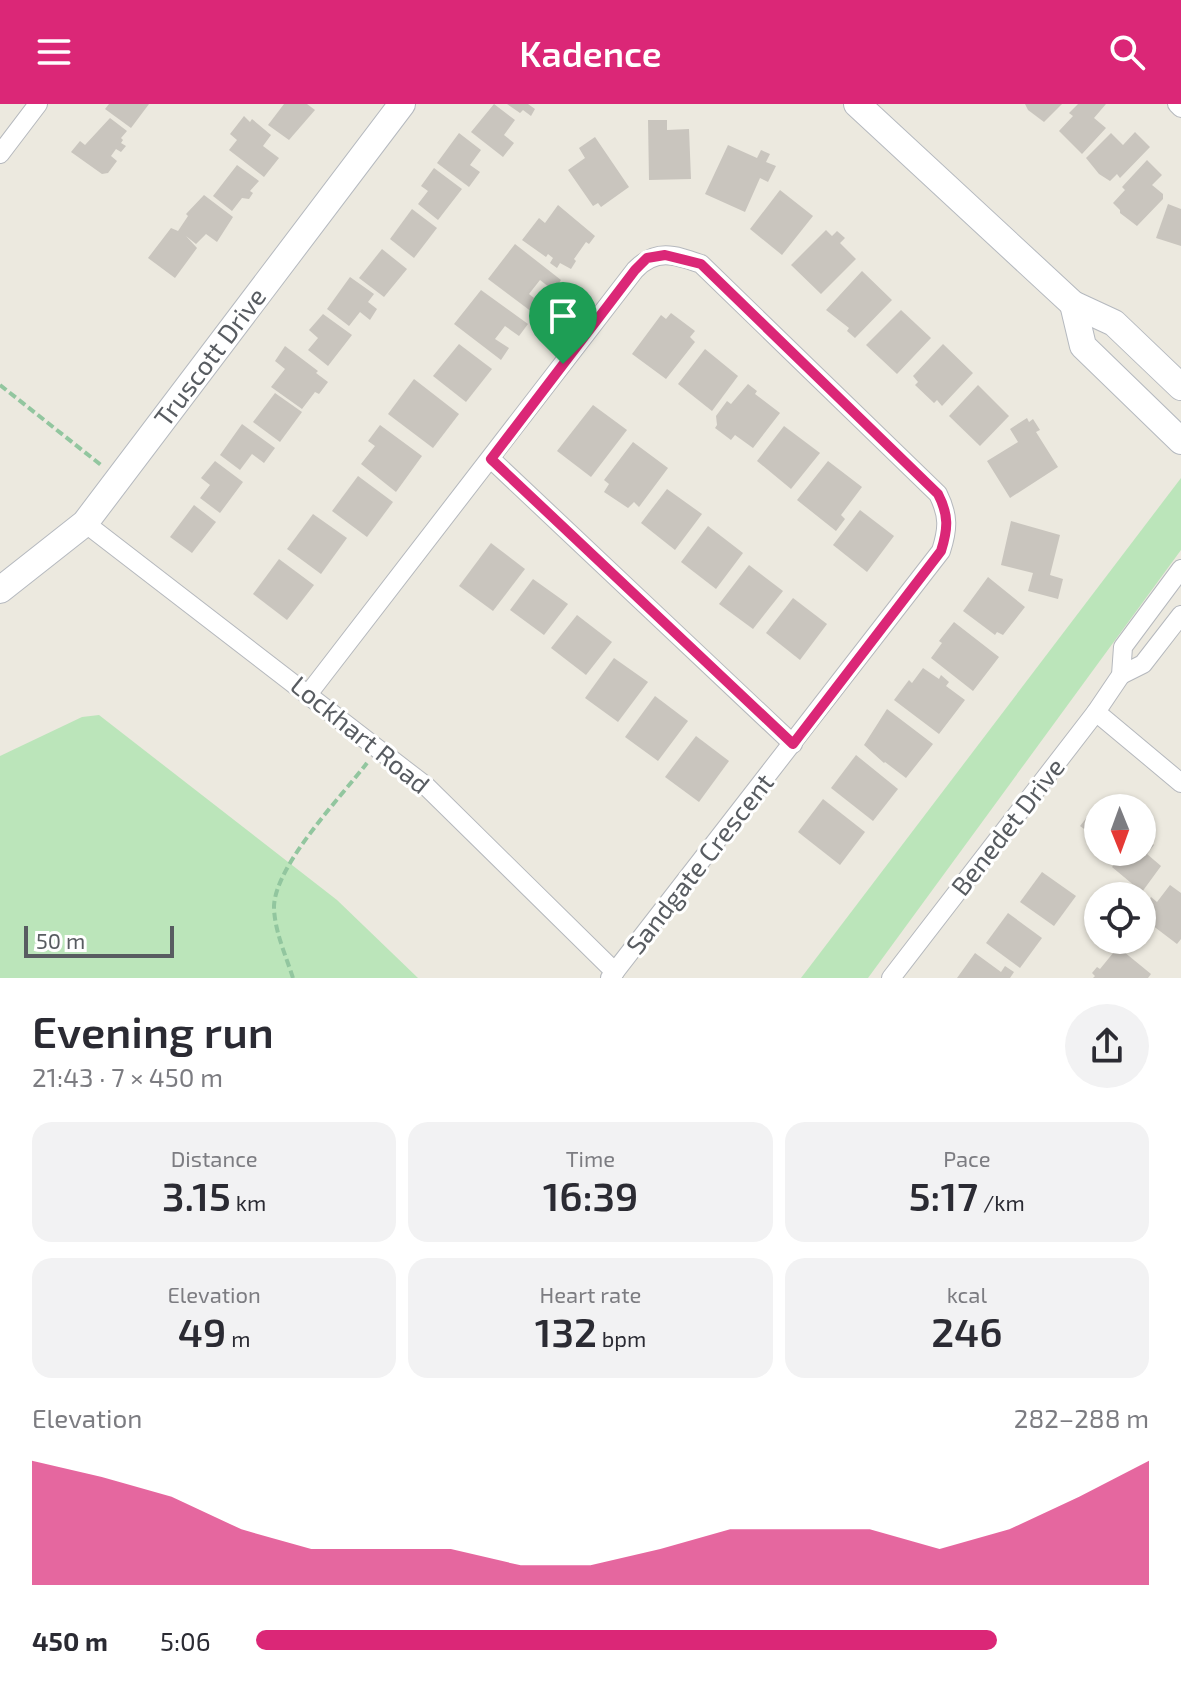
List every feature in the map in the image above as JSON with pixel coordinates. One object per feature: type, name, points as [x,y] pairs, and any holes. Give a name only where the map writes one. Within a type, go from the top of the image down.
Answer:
[{"type":"street","points":[[0,154],[38,104]]},
{"type":"street","name":"Truscott Drive","points":[[0,590],[85,523],[402,104]]},
{"type":"street","points":[[857,104],[1073,304],[1114,323],[1181,387]]},
{"type":"street","points":[[1177,104],[1181,108]]},
{"type":"street","name":"Sandgate Crescent","points":[[309,693],[635,270],[647,258],[665,255],[701,264],[938,494],[947,512],[947,530],[941,551],[613,975]]},
{"type":"street","points":[[1073,304],[1083,346],[1181,441]]},
{"type":"street","points":[[491,459],[793,744]]},
{"type":"street","name":"Lockhart Road","points":[[85,523],[426,786],[613,975]]},
{"type":"street","name":"Benedet Drive","points":[[1121,675],[1123,647],[1181,569]]},
{"type":"street","name":"Benedet Drive","points":[[891,978],[1096,712],[1121,675],[1143,664],[1181,615]]},
{"type":"street","points":[[1096,712],[1181,783]]},
{"type":"path","points":[[0,385],[118,479]]},
{"type":"path","points":[[293,978],[274,908],[277,886],[287,865],[379,749]]},
{"type":"green space","points":[[1181,478],[1181,550],[868,978],[801,978]]},
{"type":"green space","points":[[99,715],[337,900],[418,978],[0,978],[0,756],[82,717]]},
{"type":"building","points":[[109,104],[149,104],[131,128],[105,109]]},
{"type":"building","points":[[284,104],[307,104],[315,110],[289,140],[268,125]]},
{"type":"building","points":[[494,104],[515,120],[504,135],[514,143],[503,157],[471,132]]},
{"type":"building","points":[[507,104],[528,104],[535,109],[531,116]]},
{"type":"building","points":[[1025,104],[1062,104],[1044,122]]},
{"type":"building","points":[[1078,104],[1106,104],[1094,118],[1106,128],[1082,154],[1059,131],[1073,116],[1069,113]]},
{"type":"building","points":[[244,116],[271,135],[263,146],[279,158],[264,177],[229,150],[237,140],[230,134]]},
{"type":"building","points":[[110,118],[127,131],[121,138],[121,143],[126,146],[121,152],[116,149],[111,156],[117,161],[108,173],[102,174],[71,152],[80,141],[85,145]]},
{"type":"building","points":[[648,120],[667,120],[667,130],[689,129],[691,179],[649,180]]},
{"type":"building","points":[[1135,132],[1150,147],[1120,178],[1117,174],[1110,181],[1099,174],[1086,158],[1111,133],[1123,145]]},
{"type":"building","points":[[459,133],[481,150],[470,165],[480,172],[469,187],[437,163]]},
{"type":"building","points":[[595,137],[629,187],[601,207],[598,203],[593,206],[568,170],[585,158],[579,148]]},
{"type":"building","points":[[728,145],[757,158],[761,150],[770,154],[766,162],[776,166],[768,182],[760,178],[745,212],[705,194]]},
{"type":"building","points":[[1147,160],[1162,175],[1152,185],[1163,194],[1163,199],[1137,226],[1113,203],[1125,190],[1122,187]]},
{"type":"building","points":[[237,165],[259,181],[250,191],[253,193],[249,199],[242,198],[232,211],[213,196]]},
{"type":"building","points":[[434,168],[462,189],[438,220],[418,204],[428,191],[421,186]]},
{"type":"building","points":[[780,190],[813,216],[782,255],[750,229]]},
{"type":"building","points":[[204,195],[233,217],[217,242],[206,234],[196,244],[186,236],[197,248],[175,278],[148,258],[171,228],[178,231],[188,216],[186,214]]},
{"type":"building","points":[[1168,204],[1181,209],[1181,246],[1156,238]]},
{"type":"building","points":[[558,205],[595,236],[589,244],[586,242],[571,269],[560,263],[557,268],[550,263],[553,258],[548,254],[546,257],[522,240],[539,218],[545,223]]},
{"type":"building","points":[[412,209],[437,228],[414,258],[390,239]]},
{"type":"building","points":[[826,230],[832,236],[837,231],[845,238],[840,243],[856,259],[821,294],[791,265]]},
{"type":"building","points":[[515,244],[561,280],[554,291],[540,280],[529,294],[543,305],[536,315],[488,279]]},
{"type":"building","points":[[382,249],[407,269],[384,297],[359,278]]},
{"type":"building","points":[[862,271],[892,300],[855,338],[847,331],[849,328],[826,310]]},
{"type":"building","points":[[350,277],[374,294],[368,302],[377,309],[370,320],[360,312],[349,326],[327,309]]},
{"type":"building","points":[[481,290],[528,324],[519,336],[505,326],[495,339],[509,348],[501,360],[454,324]]},
{"type":"building","points":[[901,310],[931,338],[897,374],[866,345]]},
{"type":"building","points":[[671,313],[695,331],[690,337],[695,342],[666,379],[632,354],[661,315],[666,319]]},
{"type":"building","points":[[323,314],[352,335],[328,366],[308,350],[318,338],[309,330]]},
{"type":"building","points":[[459,344],[492,369],[466,402],[433,376]]},
{"type":"building","points":[[943,344],[973,373],[942,406],[937,400],[934,403],[915,385],[918,382],[913,376]]},
{"type":"building","points":[[285,346],[328,382],[319,394],[315,392],[302,409],[271,387],[285,369],[275,361]]},
{"type":"building","points":[[705,349],[738,376],[712,411],[678,384]]},
{"type":"building","points":[[414,379],[459,414],[433,448],[388,414]]},
{"type":"building","points":[[748,384],[757,391],[755,394],[780,413],[753,448],[735,435],[731,440],[715,428],[716,416],[727,401],[731,404]]},
{"type":"building","points":[[978,385],[1009,416],[980,446],[949,416]]},
{"type":"building","points":[[275,393],[302,412],[280,442],[253,422]]},
{"type":"building","points":[[593,405],[627,430],[591,477],[557,451]]},
{"type":"building","points":[[1027,418],[1029,422],[1033,419],[1040,430],[1036,432],[1058,467],[1010,498],[987,461],[1018,442],[1010,429]]},
{"type":"building","points":[[242,424],[275,448],[264,463],[252,454],[240,470],[220,455]]},
{"type":"building","points":[[380,425],[422,456],[396,492],[361,464],[375,446],[368,441]]},
{"type":"building","points":[[784,426],[820,453],[791,489],[757,461]]},
{"type":"building","points":[[633,442],[668,468],[639,507],[634,502],[628,508],[604,492],[609,484],[604,480]]},
{"type":"building","points":[[215,461],[243,482],[220,513],[200,498],[210,485],[201,478]]},
{"type":"building","points":[[828,461],[862,487],[841,515],[845,519],[836,531],[797,500]]},
{"type":"building","points":[[358,476],[393,502],[367,537],[332,511]]},
{"type":"building","points":[[667,489],[702,514],[675,550],[641,523]]},
{"type":"building","points":[[194,505],[216,522],[192,553],[170,537]]},
{"type":"building","points":[[860,510],[894,536],[867,572],[833,545]]},
{"type":"building","points":[[313,514],[347,538],[321,574],[287,549]]},
{"type":"building","points":[[1011,521],[1060,535],[1050,575],[1063,579],[1058,599],[1028,591],[1033,573],[1001,565]]},
{"type":"building","points":[[708,526],[743,553],[716,589],[681,562]]},
{"type":"building","points":[[491,543],[525,569],[493,611],[459,586]]},
{"type":"building","points":[[279,559],[314,585],[287,620],[253,594]]},
{"type":"building","points":[[749,565],[783,591],[753,629],[719,604]]},
{"type":"building","points":[[988,577],[1025,607],[1003,635],[997,632],[995,635],[963,611]]},
{"type":"building","points":[[533,579],[568,604],[544,635],[510,610]]},
{"type":"building","points":[[793,598],[827,624],[800,660],[766,633]]},
{"type":"building","points":[[577,615],[612,642],[586,675],[551,648]]},
{"type":"building","points":[[954,622],[999,657],[973,691],[931,658],[942,643],[939,641]]},
{"type":"building","points":[[614,658],[648,682],[618,722],[585,698]]},
{"type":"building","points":[[923,668],[939,679],[941,675],[949,682],[946,686],[965,700],[939,734],[894,700]]},
{"type":"building","points":[[655,696],[688,721],[658,761],[625,737]]},
{"type":"building","points":[[887,709],[933,744],[906,778],[864,745]]},
{"type":"building","points":[[696,736],[729,761],[699,802],[665,777]]},
{"type":"building","points":[[856,755],[898,789],[873,821],[831,788]]},
{"type":"building","points":[[823,799],[865,832],[840,865],[798,832]]},
{"type":"building","points":[[1156,862],[1161,866],[1149,882],[1130,882],[1112,867],[1156,866]]},
{"type":"building","points":[[1042,872],[1076,896],[1054,926],[1020,902]]},
{"type":"building","points":[[1170,885],[1181,893],[1181,939],[1177,944],[1156,928],[1157,902]]},
{"type":"building","points":[[1008,913],[1042,938],[1020,968],[986,943]]},
{"type":"building","points":[[975,953],[1001,972],[1005,966],[1014,972],[1010,978],[957,978]]},
{"type":"building","points":[[1112,954],[1127,954],[1151,974],[1148,978],[1093,978],[1092,973],[1097,967],[1100,969]]},
{"type":"route","points":[[665,255],[701,264],[938,494],[947,512],[947,530],[941,551],[793,744],[491,459],[563,364],[647,258],[665,255]]}]
